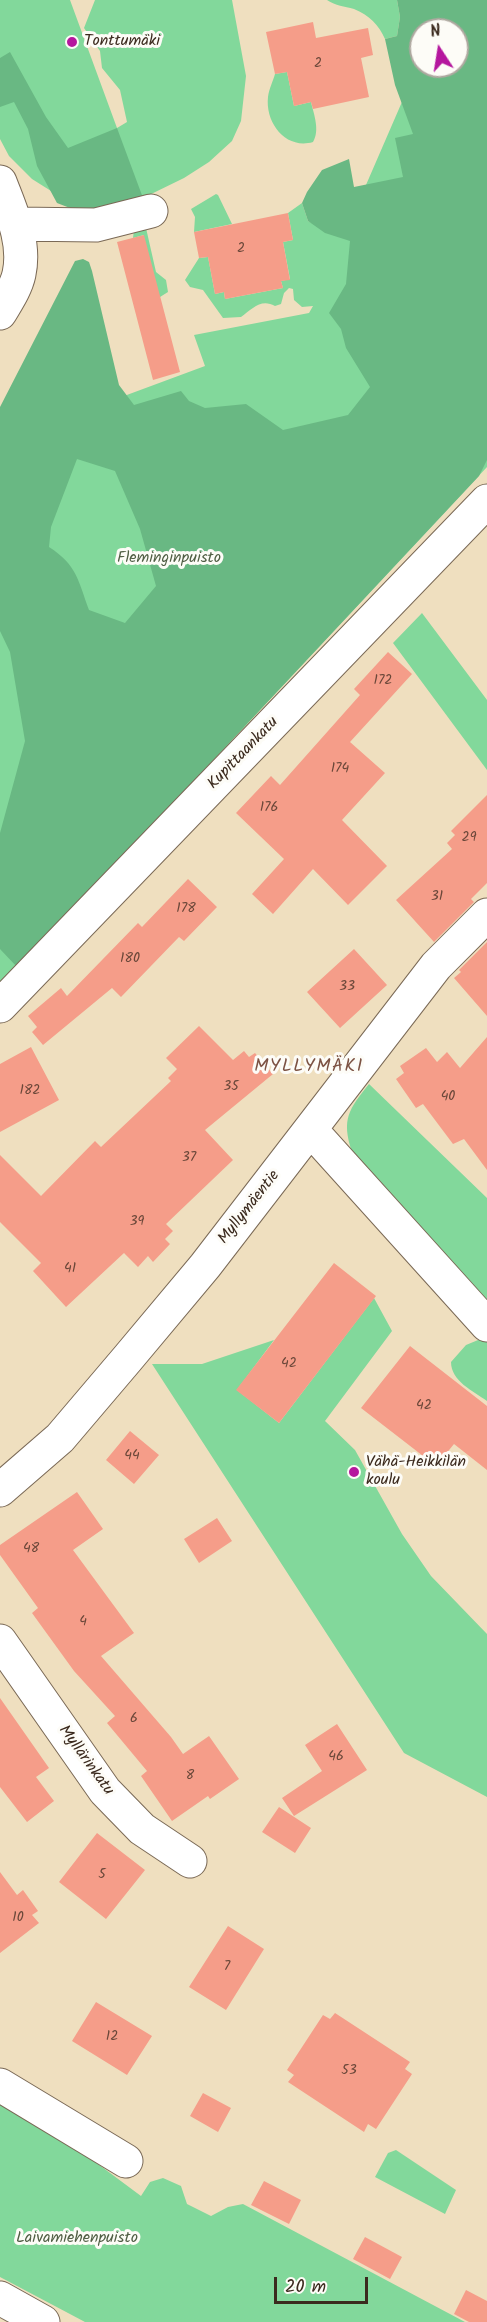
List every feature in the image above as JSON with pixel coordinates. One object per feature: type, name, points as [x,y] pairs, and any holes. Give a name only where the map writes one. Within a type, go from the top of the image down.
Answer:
[{"type":"street","points":[[0,182],[16,224],[21,246],[19,275],[0,313]]},
{"type":"street","points":[[16,224],[96,225],[151,211]]},
{"type":"street","name":"Kupittaankatu","points":[[0,1006],[487,501]]},
{"type":"street","name":"Myllymäentie","points":[[0,1490],[60,1438],[205,1266],[436,966],[487,915]]},
{"type":"street","points":[[311,1130],[487,1326]]},
{"type":"street","name":"Myllärinkatu","points":[[0,1641],[100,1786],[142,1829],[190,1861]]},
{"type":"street","points":[[0,2085],[126,2161]]},
{"type":"street","points":[[0,2298],[43,2322]]},
{"type":"green space","points":[[0,0],[70,0],[117,128],[127,122],[120,90],[102,68],[100,51],[84,28],[95,0],[232,0],[246,76],[241,121],[232,141],[209,162],[184,178],[143,198],[59,196],[32,179],[9,156],[0,139]]},
{"type":"green space","points":[[327,0],[397,0],[400,17],[397,36],[385,39],[380,29],[369,17]]},
{"type":"green space","name":"Fleminginpuisto","points":[[397,0],[487,0],[487,460],[479,476],[17,967],[0,949],[0,833],[25,741],[10,652],[0,631],[0,407],[75,261],[83,259],[89,262],[92,271],[119,385],[134,405],[181,391],[189,401],[205,408],[246,404],[283,430],[348,415],[370,387],[346,348],[341,329],[329,313],[346,284],[350,241],[325,233],[308,221],[302,203],[322,170],[349,159],[354,187],[403,177],[395,138],[413,134],[395,85],[385,39],[397,36],[400,17]],"holes":[[[77,459],[115,471],[140,529],[156,586],[125,623],[89,610],[71,567],[66,560],[49,547],[51,527]]]},
{"type":"green space","name":"Fleminginpuisto","points":[[487,0],[487,467],[101,880],[0,984],[0,442],[205,366],[194,335],[309,313],[313,306],[302,307],[294,300],[293,289],[289,288],[284,293],[281,304],[275,306],[265,303],[241,317],[223,318],[203,290],[190,287],[185,280],[199,258],[208,257],[215,294],[224,292],[225,299],[283,288],[281,281],[290,279],[283,242],[293,240],[288,213],[302,203],[308,221],[343,238],[412,78],[469,78],[469,18]]},
{"type":"green space","points":[[10,52],[46,117],[68,148],[117,128],[143,198],[96,210],[70,208],[57,203],[37,166],[28,129],[14,102],[0,107],[0,58]]},
{"type":"green space","points":[[287,72],[294,106],[311,102],[316,127],[313,142],[294,142],[286,138],[279,132],[270,116],[268,97],[275,74]]},
{"type":"green space","points":[[216,194],[232,224],[194,232],[195,217],[191,209]]},
{"type":"green space","points":[[146,228],[156,272],[166,280],[168,292],[160,297],[133,304],[144,235],[133,238],[134,230]]},
{"type":"green space","points":[[422,613],[487,700],[487,770],[393,643]]},
{"type":"green space","points":[[369,1084],[487,1198],[487,1310],[352,1152],[347,1131],[349,1115]]},
{"type":"green space","points":[[374,1298],[392,1331],[325,1421],[355,1450],[402,1534],[431,1576],[487,1634],[487,1797],[404,1753],[152,1364],[202,1364],[274,1340],[237,1390],[279,1423]]},
{"type":"green space","points":[[483,1338],[487,1339],[487,1401],[459,1380],[452,1369],[451,1362],[466,1345]]},
{"type":"green space","name":"Laivamiehenpuisto","points":[[0,2103],[71,2144],[141,2196],[150,2182],[163,2178],[181,2186],[187,2204],[211,2216],[228,2207],[243,2204],[465,2322],[85,2322],[0,2277]]},
{"type":"green space","points":[[396,2150],[456,2190],[445,2214],[375,2177],[388,2153]]},
{"type":"building","points":[[313,22],[316,38],[368,28],[373,55],[361,58],[369,97],[313,109],[311,102],[294,106],[287,72],[275,74],[266,32]]},
{"type":"building","points":[[288,213],[293,240],[283,242],[290,280],[281,281],[283,288],[225,299],[224,292],[215,294],[208,257],[199,258],[194,232]]},
{"type":"building","points":[[144,235],[180,372],[153,380],[117,242]]},
{"type":"building","points":[[388,652],[412,674],[350,742],[385,773],[342,820],[387,866],[348,905],[313,869],[273,914],[252,894],[284,859],[236,813],[271,776],[280,785],[360,695],[354,689]]},
{"type":"building","points":[[487,795],[487,883],[471,899],[474,902],[434,942],[396,900],[452,849],[447,843],[455,835],[451,831]]},
{"type":"building","points":[[188,879],[217,907],[184,941],[179,937],[121,997],[112,988],[43,1045],[32,1032],[37,1027],[28,1016],[61,988],[67,996],[138,923],[142,927]]},
{"type":"building","points":[[487,942],[487,1016],[454,978]]},
{"type":"building","points":[[354,949],[387,985],[340,1028],[307,992]]},
{"type":"building","points":[[199,1026],[233,1060],[244,1051],[249,1057],[255,1053],[273,1074],[205,1130],[233,1160],[166,1224],[173,1231],[165,1239],[170,1244],[153,1262],[148,1256],[138,1267],[124,1253],[66,1307],[33,1271],[41,1263],[0,1222],[0,1155],[41,1196],[95,1141],[101,1147],[171,1081],[168,1078],[177,1069],[166,1058]]},
{"type":"building","points":[[487,1037],[487,1170],[464,1139],[453,1144],[423,1104],[416,1108],[396,1079],[404,1073],[400,1066],[426,1048],[437,1062],[447,1052],[460,1068]]},
{"type":"building","points":[[31,1047],[59,1100],[0,1132],[0,1064]]},
{"type":"building","points":[[334,1263],[376,1296],[279,1423],[236,1390]]},
{"type":"building","points":[[410,1346],[487,1406],[487,1470],[454,1444],[436,1466],[361,1408]]},
{"type":"building","points":[[130,1431],[159,1455],[134,1484],[106,1460]]},
{"type":"building","points":[[77,1492],[103,1529],[73,1550],[134,1633],[101,1656],[183,1754],[209,1736],[239,1779],[210,1799],[208,1796],[172,1821],[141,1776],[147,1771],[107,1723],[115,1716],[74,1671],[32,1613],[38,1608],[0,1555],[0,1545]]},
{"type":"building","points":[[217,1518],[232,1541],[199,1563],[184,1539]]},
{"type":"building","points":[[0,1698],[49,1768],[36,1777],[54,1801],[27,1822],[0,1787]]},
{"type":"building","points":[[337,1724],[367,1770],[294,1816],[282,1798],[322,1771],[305,1745]]},
{"type":"building","points":[[279,1807],[311,1828],[295,1853],[262,1832]]},
{"type":"building","points":[[97,1833],[145,1870],[106,1919],[59,1882]]},
{"type":"building","points":[[0,1872],[17,1895],[23,1890],[38,1911],[32,1915],[39,1923],[0,1953]]},
{"type":"building","points":[[228,1926],[264,1949],[226,2010],[189,1987]]},
{"type":"building","points":[[96,2002],[152,2036],[127,2075],[72,2041]]},
{"type":"building","points":[[335,2013],[410,2062],[405,2069],[412,2074],[376,2129],[368,2124],[364,2132],[288,2082],[294,2075],[287,2070],[323,2015],[330,2019]]},
{"type":"building","points":[[203,2093],[231,2108],[218,2132],[190,2116]]},
{"type":"building","points":[[264,2181],[301,2200],[289,2224],[251,2205]]},
{"type":"building","points":[[365,2237],[402,2257],[390,2279],[353,2259]]},
{"type":"building","points":[[466,2290],[487,2301],[487,2322],[469,2322],[454,2314]]},
{"type":"place","name":"Tonttumäki","points":[[72,42]]},
{"type":"place","name":"Vähä-Heikkilän koulu","points":[[354,1472]]},
{"type":"district","name":"MYLLYMÄKI","points":[[309,1068]]}]
